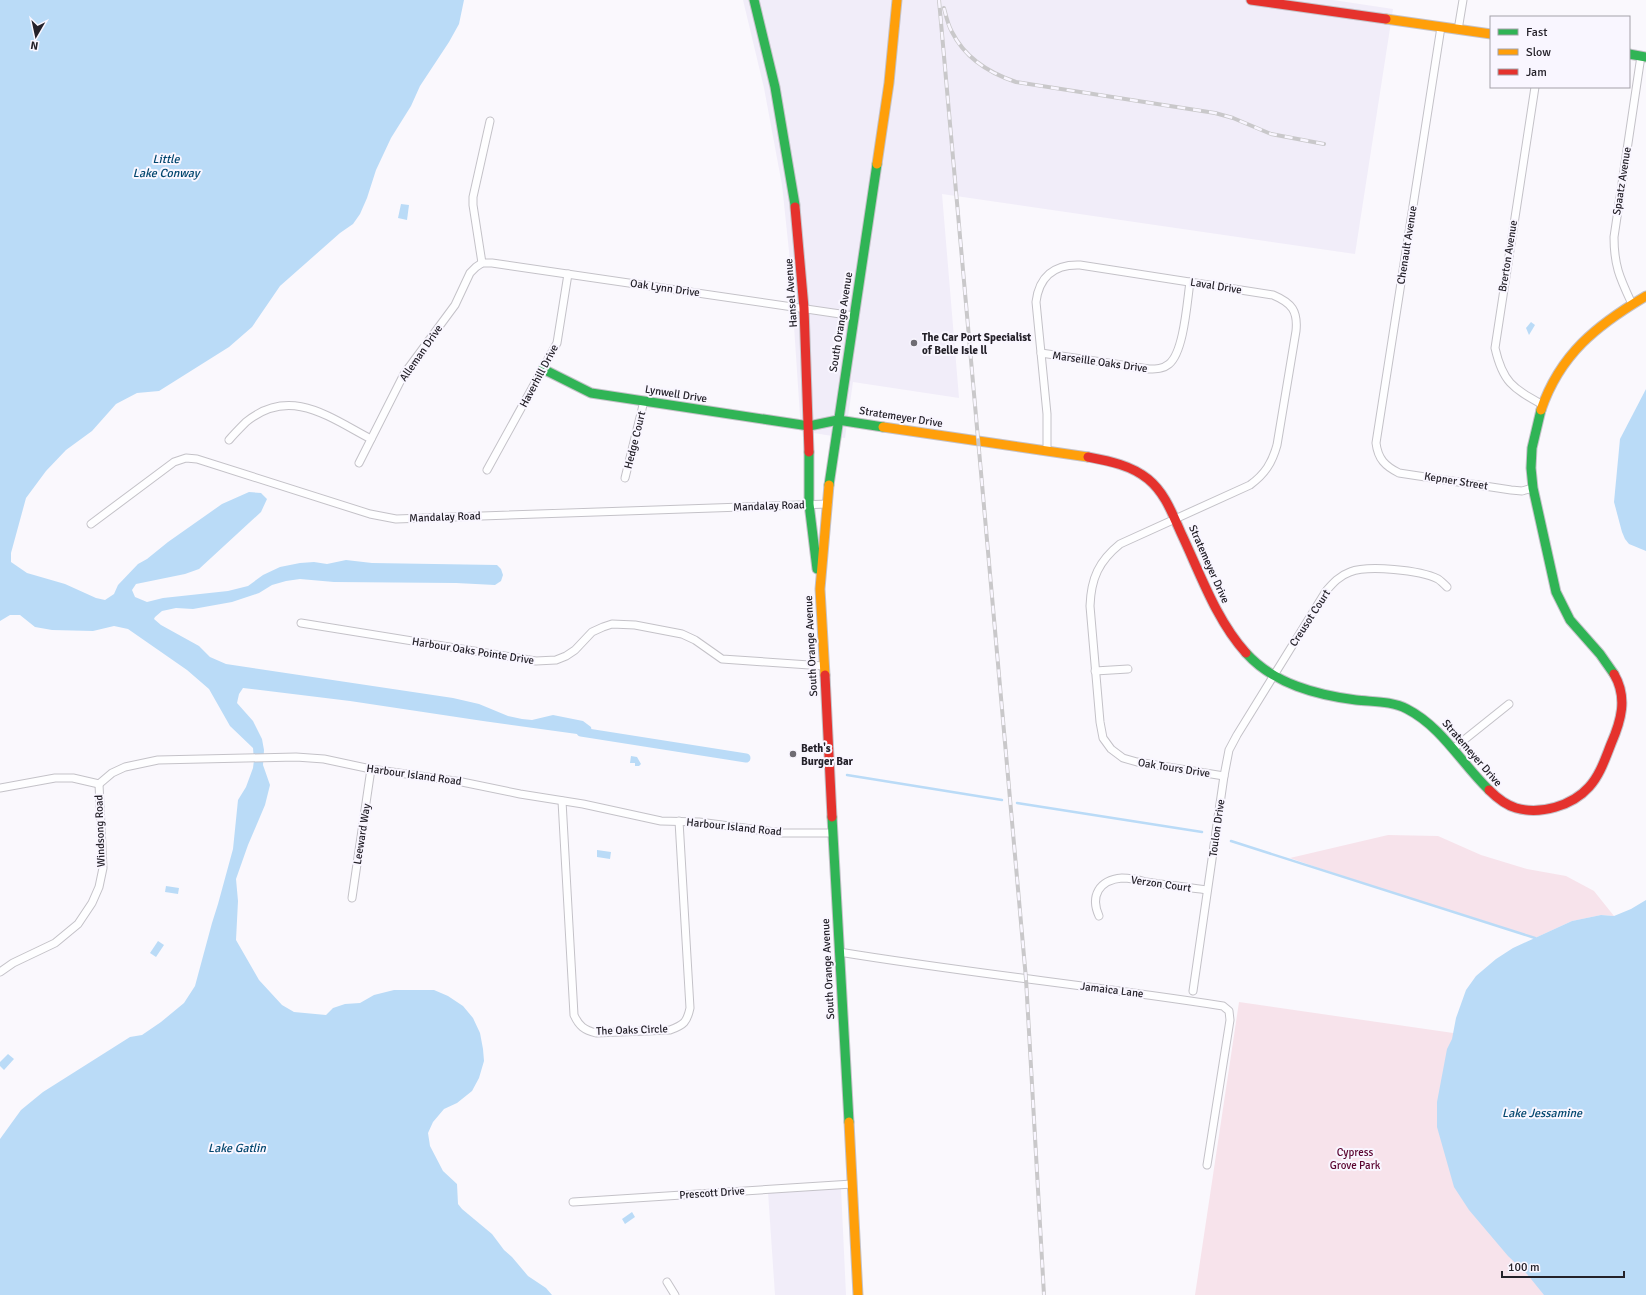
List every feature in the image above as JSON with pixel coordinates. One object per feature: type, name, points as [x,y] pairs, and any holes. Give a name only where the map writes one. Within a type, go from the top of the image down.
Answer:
[{"type":"street","name":"Hansel Avenue","points":[[754,0],[775,87],[795,206],[804,308],[809,426],[809,504],[820,589]]},
{"type":"street","name":"South Orange Avenue","points":[[858,1295],[820,589],[830,474],[889,83],[897,0]]},
{"type":"street","points":[[1251,0],[1299,3],[1458,30],[1490,34]]},
{"type":"street","points":[[1458,30],[1463,0]]},
{"type":"street","name":"Chenault Avenue","points":[[1382,462],[1377,451],[1376,443],[1440,27]]},
{"type":"street","points":[[1630,54],[1643,56]]},
{"type":"street","name":"Spaatz Avenue","points":[[1632,304],[1619,276],[1614,256],[1614,237],[1643,56]]},
{"type":"street","name":"Brerton Avenue","points":[[1535,88],[1495,348],[1499,364],[1506,379],[1516,390],[1543,405]]},
{"type":"street","points":[[479,265],[473,197],[490,121]]},
{"type":"street","name":"Oak Lynn Drive","points":[[479,265],[492,262],[854,316]]},
{"type":"street","name":"Alleman Drive","points":[[359,463],[404,374],[456,305],[470,273],[479,265]]},
{"type":"street","name":"Laval Drive","points":[[1047,451],[1046,414],[1036,302],[1037,291],[1043,280],[1060,267],[1080,265],[1273,295],[1285,300],[1291,306],[1297,321],[1277,445],[1273,460],[1259,478],[1250,485],[1176,519]]},
{"type":"street","name":"Haverhill Drive","points":[[487,470],[557,343],[568,274]]},
{"type":"street","name":"Marseille Oaks Drive","points":[[1041,353],[1148,370],[1159,369],[1168,365],[1178,352],[1190,282]]},
{"type":"street","name":"Stratemeyer Drive","points":[[838,420],[1106,460],[1138,472],[1161,492],[1176,519],[1223,624],[1236,642],[1250,656],[1273,675],[1295,686],[1312,692],[1391,704],[1420,716],[1433,726],[1454,748],[1479,782],[1501,802],[1515,808],[1529,811],[1545,810],[1573,801],[1595,782],[1619,726],[1622,714],[1621,688],[1616,674],[1606,660],[1571,622],[1556,592],[1533,488],[1531,464],[1532,446],[1536,426],[1543,405],[1556,378],[1568,359],[1584,340],[1602,323],[1646,296]]},
{"type":"street","name":"Lynwell Drive","points":[[544,369],[591,393],[809,426]]},
{"type":"street","name":"Hedge Court","points":[[625,478],[644,401]]},
{"type":"street","points":[[229,440],[246,423],[260,413],[274,407],[288,405],[302,406],[318,412],[371,439]]},
{"type":"street","points":[[809,426],[838,420]]},
{"type":"street","name":"Mandalay Road","points":[[91,524],[174,462],[186,458],[197,459],[370,514],[396,519],[828,504]]},
{"type":"street","name":"Kepner Street","points":[[1382,462],[1398,472],[1511,490],[1522,491],[1533,488]]},
{"type":"street","name":"Oak Tours Drive","points":[[1176,519],[1120,544],[1108,554],[1099,566],[1094,579],[1090,599],[1100,722],[1103,738],[1111,749],[1123,758],[1137,762],[1224,776]]},
{"type":"street","name":"Creusot Court","points":[[1273,675],[1326,591],[1336,580],[1349,573],[1361,569],[1389,569],[1429,576],[1439,579],[1447,586]]},
{"type":"street","name":"Harbour Oaks Pointe Drive","points":[[301,623],[542,662],[556,660],[566,656],[575,650],[592,632],[603,626],[612,624],[635,625],[682,634],[695,640],[722,659],[824,666]]},
{"type":"street","points":[[1095,671],[1128,669]]},
{"type":"street","name":"Toulon Drive","points":[[1193,992],[1229,750],[1273,675]]},
{"type":"street","points":[[1454,748],[1509,704]]},
{"type":"street","name":"Harbour Island Road","points":[[99,784],[112,773],[125,768],[158,760],[296,757],[324,759],[371,770],[462,782],[661,821],[698,822],[782,833],[833,832]]},
{"type":"street","name":"Leeward Way","points":[[352,898],[371,770]]},
{"type":"street","points":[[0,788],[55,778],[73,778],[99,784]]},
{"type":"street","name":"Windsong Road","points":[[0,972],[13,962],[55,943],[78,924],[92,903],[99,887],[102,868],[99,784]]},
{"type":"street","name":"The Oaks Circle","points":[[562,801],[574,1015],[578,1023],[586,1030],[596,1033],[670,1030],[681,1026],[688,1018],[690,1008],[679,821]]},
{"type":"street","name":"Verzon Court","points":[[1099,916],[1094,901],[1098,891],[1106,882],[1123,878],[1208,890]]},
{"type":"street","name":"Jamaica Lane","points":[[839,952],[1026,979],[1140,993],[1223,1006],[1229,1011],[1230,1020],[1207,1165]]},
{"type":"street","name":"Prescott Drive","points":[[573,1202],[852,1184]]},
{"type":"street","points":[[667,1282],[675,1295]]},
{"type":"shaded area","points":[[743,0],[1333,0],[1393,9],[1355,254],[942,194],[959,398],[853,382],[845,438],[801,431],[789,251],[782,185],[764,88]]},
{"type":"shaded area","points":[[841,1188],[846,1295],[775,1295],[768,1192]]},
{"type":"green space","points":[[1388,835],[1438,836],[1481,855],[1527,869],[1566,876],[1594,891],[1614,916],[1601,915],[1572,921],[1535,938],[1290,858]]},
{"type":"green space","name":"Cypress Grove Park","points":[[1239,1002],[1646,1061],[1646,1295],[1195,1295]]},
{"type":"water","points":[[0,0],[464,0],[459,24],[420,86],[411,106],[391,138],[376,170],[360,214],[353,224],[340,233],[280,286],[252,327],[229,347],[159,391],[137,393],[116,404],[92,431],[66,450],[46,471],[26,498],[11,553],[11,562],[27,573],[65,584],[96,598],[105,600],[114,594],[118,585],[138,564],[222,504],[249,492],[261,493],[267,499],[261,512],[199,569],[185,574],[136,584],[132,590],[135,597],[147,602],[163,598],[228,591],[248,586],[263,575],[280,567],[300,563],[314,562],[327,564],[346,560],[372,563],[497,565],[501,569],[503,575],[501,581],[495,585],[456,583],[334,582],[300,579],[286,581],[272,585],[259,593],[232,602],[193,609],[176,608],[162,611],[154,619],[161,625],[199,646],[210,657],[226,664],[453,698],[479,704],[508,716],[522,719],[532,720],[553,715],[583,721],[591,727],[592,733],[586,735],[577,734],[350,701],[243,688],[239,694],[237,703],[253,721],[262,739],[264,750],[263,765],[270,785],[265,805],[248,845],[236,879],[238,901],[236,940],[259,980],[282,1005],[294,1012],[326,1015],[333,1008],[345,1004],[360,1003],[374,995],[394,990],[434,990],[448,996],[463,1006],[473,1018],[480,1033],[484,1061],[479,1078],[472,1091],[457,1103],[444,1109],[433,1122],[428,1133],[430,1146],[443,1171],[457,1184],[458,1204],[462,1209],[492,1234],[504,1250],[528,1276],[546,1288],[552,1295],[0,1295],[0,1139],[21,1110],[43,1092],[130,1037],[142,1035],[184,1003],[195,986],[233,849],[238,800],[246,787],[253,768],[254,760],[253,748],[230,726],[209,689],[187,670],[128,629],[114,626],[93,631],[52,630],[35,627],[20,615],[10,615],[0,621]]},
{"type":"water","points":[[401,204],[409,205],[407,220],[398,218]]},
{"type":"water","points":[[1531,322],[1535,325],[1529,335],[1526,328]]},
{"type":"water","points":[[1646,389],[1646,551],[1629,544],[1625,539],[1614,502],[1620,439]]},
{"type":"water","points":[[631,756],[637,757],[641,764],[639,766],[635,766],[635,763],[630,763]]},
{"type":"water","points":[[597,850],[611,852],[610,859],[597,857]]},
{"type":"water","points":[[166,886],[179,888],[178,894],[165,892]]},
{"type":"water","name":"Lake Jessamine","points":[[1646,900],[1646,1295],[1544,1295],[1469,1210],[1454,1187],[1437,1127],[1437,1102],[1447,1049],[1452,1039],[1456,1018],[1466,990],[1476,976],[1496,959],[1513,948],[1572,921],[1601,915],[1614,916],[1631,909]]},
{"type":"water","points":[[158,941],[164,945],[156,957],[150,953]]},
{"type":"water","points":[[8,1054],[14,1059],[4,1070],[0,1066],[0,1062]]},
{"type":"water","points":[[632,1212],[635,1217],[625,1224],[622,1219]]},
{"type":"waterway","points":[[581,732],[746,758]]},
{"type":"waterway","points":[[847,775],[1002,800]]},
{"type":"waterway","points":[[1017,803],[1202,832]]},
{"type":"waterway","points":[[1231,841],[1535,938]]},
{"type":"railway","points":[[939,0],[1026,979],[1044,1295]]},
{"type":"railway","points":[[944,8],[952,32],[964,50],[987,69],[1016,82],[1215,113],[1233,118],[1271,134],[1324,144]]},
{"type":"traffic: fast","points":[[754,0],[775,87],[795,205]]},
{"type":"traffic: fast","points":[[1630,54],[1646,57]]},
{"type":"traffic: fast","points":[[829,485],[877,164]]},
{"type":"traffic: fast","points":[[543,369],[591,393],[809,426],[838,420],[883,427]]},
{"type":"traffic: fast","points":[[1541,410],[1532,448],[1531,468],[1533,488],[1556,592],[1570,620],[1600,654],[1614,674]]},
{"type":"traffic: fast","points":[[809,452],[809,504],[817,569]]},
{"type":"traffic: fast","points":[[1246,653],[1257,664],[1270,673],[1311,691],[1341,698],[1395,704],[1407,709],[1431,725],[1489,790]]},
{"type":"traffic: fast","points":[[832,817],[849,1122]]},
{"type":"traffic: slow","points":[[877,164],[889,83],[897,0]]},
{"type":"traffic: slow","points":[[1386,19],[1490,34]]},
{"type":"traffic: slow","points":[[1541,410],[1549,390],[1559,373],[1582,343],[1612,318],[1646,296]]},
{"type":"traffic: slow","points":[[883,427],[1088,457]]},
{"type":"traffic: slow","points":[[825,675],[820,589],[829,485]]},
{"type":"traffic: slow","points":[[849,1122],[858,1295]]},
{"type":"traffic: jam","points":[[1251,0],[1386,19]]},
{"type":"traffic: jam","points":[[795,207],[804,308],[809,452]]},
{"type":"traffic: jam","points":[[1088,457],[1112,462],[1134,470],[1148,479],[1164,497],[1209,596],[1235,640],[1246,653]]},
{"type":"traffic: jam","points":[[1489,790],[1512,807],[1525,810],[1555,807],[1565,804],[1582,794],[1593,782],[1599,772],[1618,727],[1622,709],[1622,701],[1621,692],[1614,674]]},
{"type":"traffic: jam","points":[[825,675],[832,817]]},
{"type":"place","name":"The Car Port Specialist of Belle Isle ll","points":[[914,343]]},
{"type":"place","name":"Beth's Burger Bar","points":[[793,754]]},
{"type":"water label","name":"Little Lake Conway","points":[[166,166]]},
{"type":"water label","name":"Lake Gatlin","points":[[237,1148]]}]
